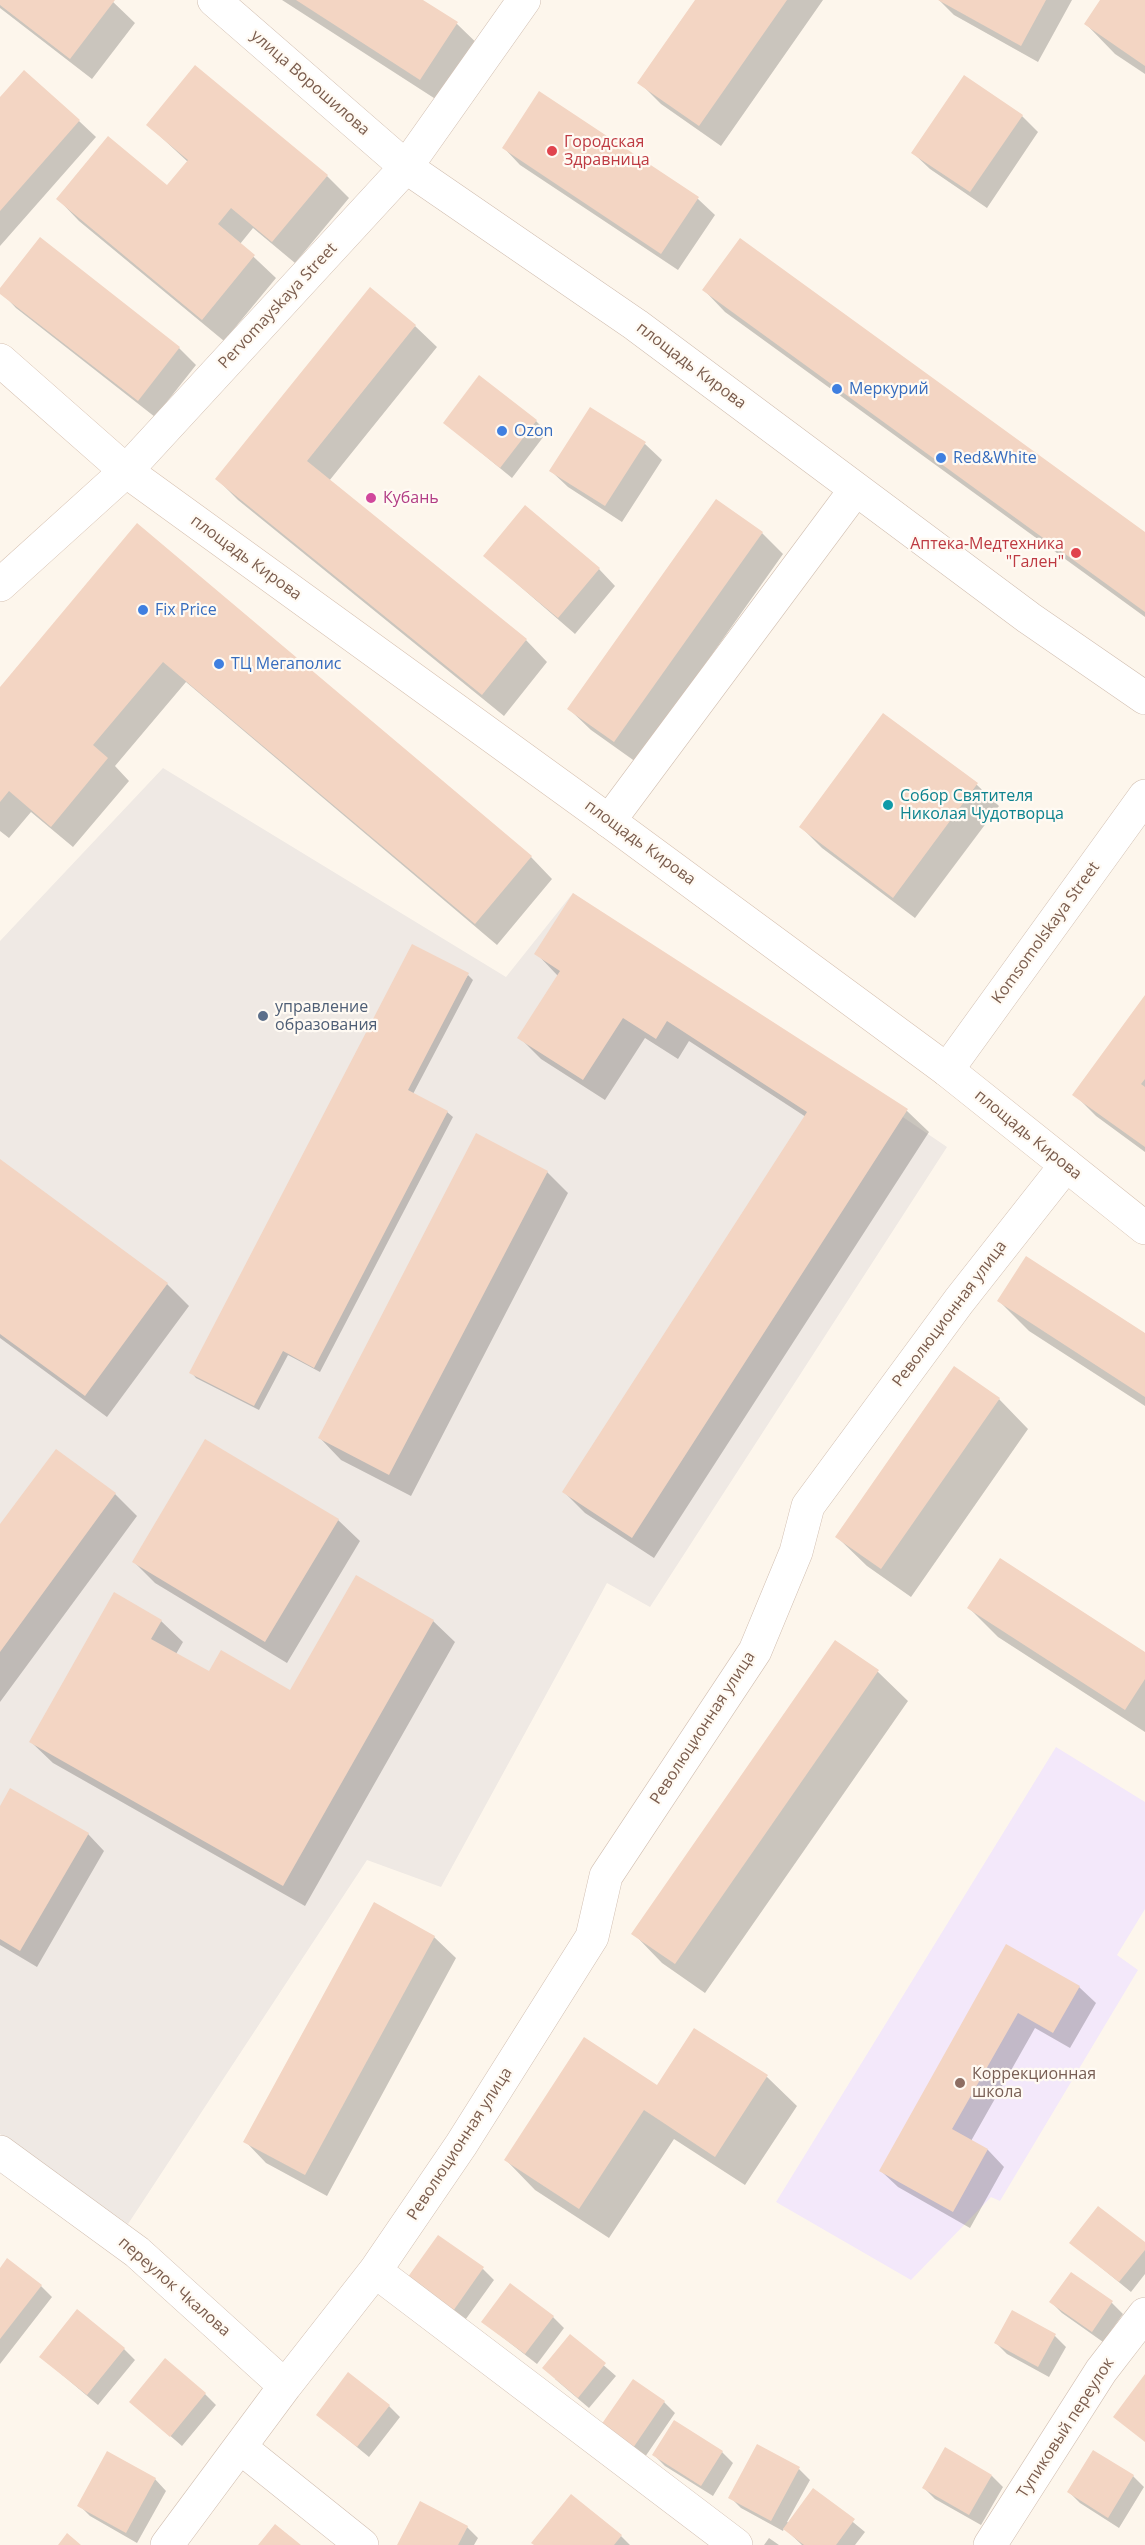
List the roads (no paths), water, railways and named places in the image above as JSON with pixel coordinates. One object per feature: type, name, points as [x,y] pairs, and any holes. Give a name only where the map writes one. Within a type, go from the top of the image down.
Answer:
[{"type":"street","name":"улица Ворошилова","points":[[214,0],[406,167]]},
{"type":"street","name":"Pervomayskaya Street","points":[[0,585],[126,471],[406,167],[524,0]]},
{"type":"street","name":"площадь Кирова","points":[[406,167],[636,325],[1019,610],[1145,698]]},
{"type":"street","name":"площадь Кирова","points":[[0,360],[126,471],[609,821],[947,1070],[1145,1228]]},
{"type":"street","points":[[609,821],[856,489]]},
{"type":"street","name":"Komsomolskaya Street","points":[[947,1070],[1145,796]]},
{"type":"street","name":"Революционная улица","points":[[167,2545],[285,2386],[375,2271],[461,2145],[592,1936],[606,1876],[755,1651],[796,1552],[808,1506],[959,1301],[1066,1165]]},
{"type":"street","name":"переулок Чкалова","points":[[0,2152],[137,2252],[285,2386]]},
{"type":"street","points":[[375,2271],[736,2545]]},
{"type":"street","name":"Тупиковый переулок","points":[[990,2545],[1101,2371],[1145,2314]]},
{"type":"street","points":[[241,2448],[362,2545]]},
{"type":"place","name":"Городская Здравница","points":[[552,151]]},
{"type":"place","name":"Меркурий","points":[[837,389]]},
{"type":"place","name":"Ozon","points":[[502,431]]},
{"type":"place","name":"Red&White","points":[[941,458]]},
{"type":"place","name":"Кубань","points":[[371,498]]},
{"type":"place","name":"Аптека-Медтехника \"Гален\"","points":[[1076,553]]},
{"type":"place","name":"Fix Price","points":[[143,610]]},
{"type":"place","name":"ТЦ Мегаполис","points":[[219,664]]},
{"type":"place","name":"Собор Святителя Николая Чудотворца","points":[[888,805]]},
{"type":"place","name":"управление образования","points":[[263,1016]]},
{"type":"place","name":"Коррекционная школа","points":[[960,2083]]}]
